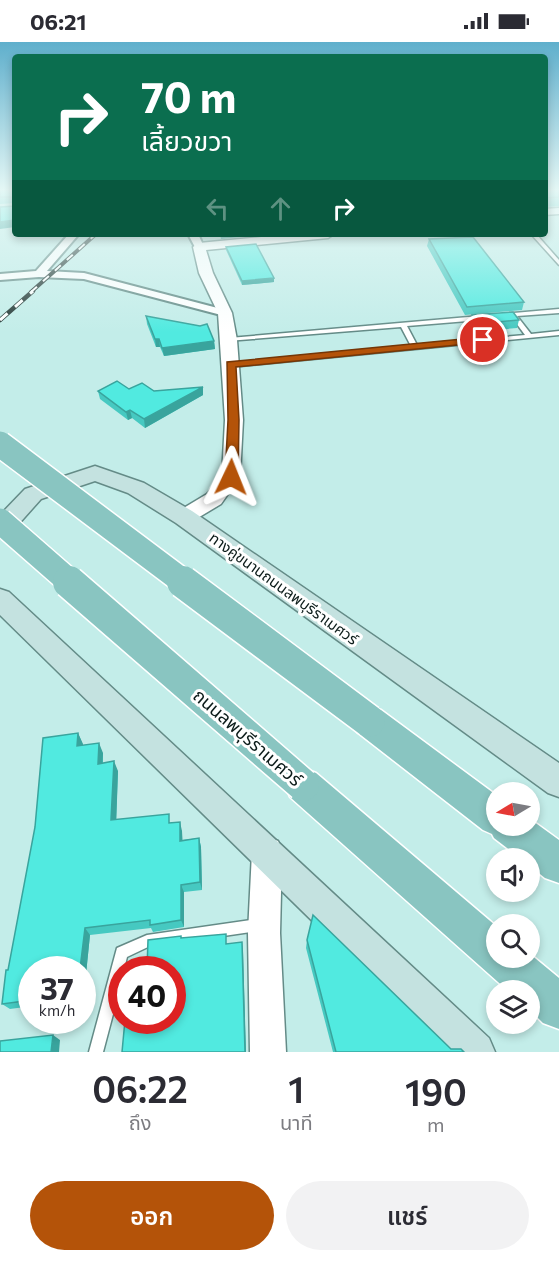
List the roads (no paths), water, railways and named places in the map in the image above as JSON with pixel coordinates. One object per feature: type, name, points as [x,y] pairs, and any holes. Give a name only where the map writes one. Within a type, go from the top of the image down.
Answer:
[{"type":"main road","points":[[0,444],[486,809]]},
{"type":"main road","name":"ทางคู่ขนานถนนลพบุรีราเมศวร์","points":[[0,530],[33,494],[94,473],[136,488],[184,517],[559,782]]},
{"type":"main road","name":"ถนนลพบุรีราเมศวร์","points":[[0,521],[486,944]]},
{"type":"main road","points":[[0,599],[475,1052]]},
{"type":"main road","points":[[522,836],[559,864]]},
{"type":"main road","points":[[514,968],[559,1007]]},
{"type":"street","points":[[39,274],[71,237]]},
{"type":"street","points":[[184,517],[214,500],[231,477],[234,420],[225,313],[206,273],[196,241],[269,237]]},
{"type":"street","points":[[0,277],[39,274],[84,276],[225,313]]},
{"type":"street","points":[[267,852],[264,924],[268,1052]]},
{"type":"lane","points":[[536,237],[559,263]]},
{"type":"lane","points":[[229,340],[559,311]]},
{"type":"lane","points":[[513,315],[529,336]]},
{"type":"lane","points":[[403,325],[415,347]]},
{"type":"lane","points":[[231,365],[559,333]]},
{"type":"lane","points":[[96,1052],[122,953],[147,941],[264,924]]},
{"type":"railway","points":[[31,292],[92,237]]},
{"type":"railway","points":[[0,320],[33,291]]}]
